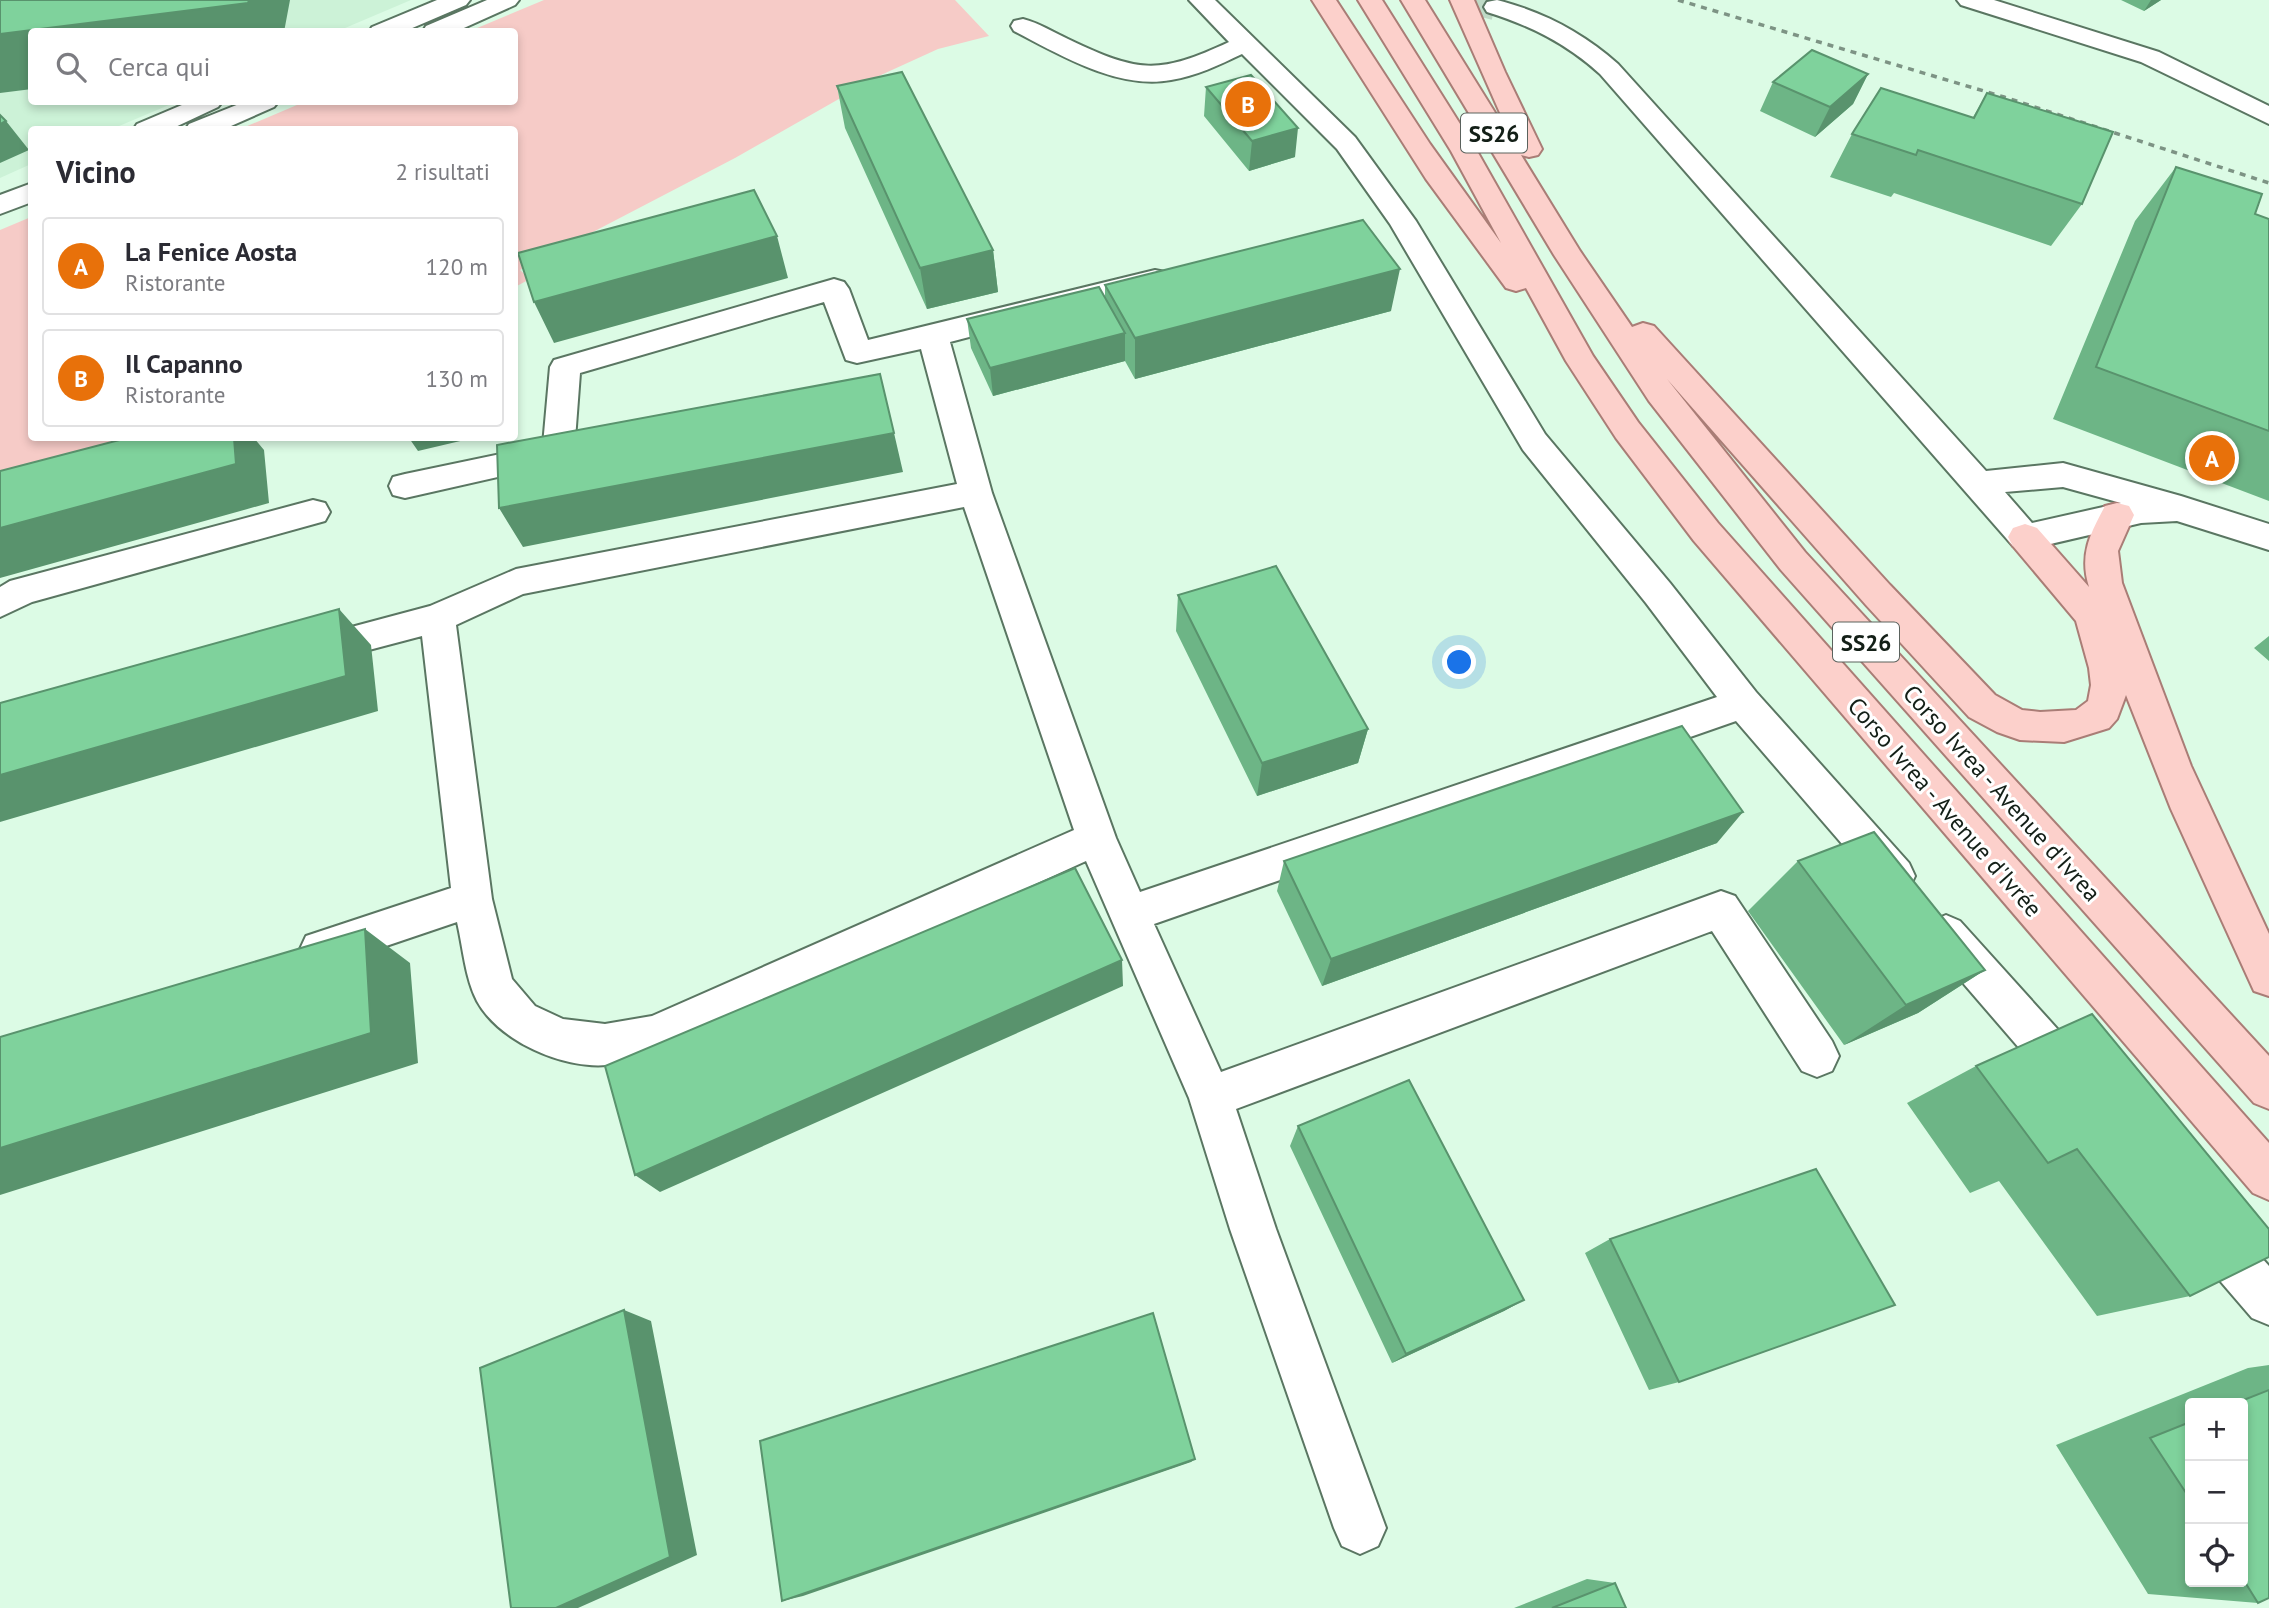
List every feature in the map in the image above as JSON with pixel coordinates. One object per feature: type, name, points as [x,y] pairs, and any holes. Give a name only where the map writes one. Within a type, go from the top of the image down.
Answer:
[{"type":"main road","points":[[1324,0],[1486,245],[1581,361]]},
{"type":"main road","points":[[1462,0],[1544,180],[1558,216],[1567,255],[1602,288],[1878,595],[1982,706],[2022,725],[2047,729],[2069,727],[2101,713],[2107,700],[2109,681],[2091,612]]},
{"type":"main road","points":[[1372,3],[1464,151],[1581,361]]},
{"type":"main road","name":"SS26","points":[[1416,6],[1567,255]]},
{"type":"main road","name":"Corso Ivrea - Avenue d'Ivrea","points":[[1567,255],[1660,393],[1793,561],[2269,1088]]},
{"type":"main road","name":"Corso Ivrea - Avenue d'Ivrée","points":[[1581,361],[1627,430],[1706,532],[2269,1177]]},
{"type":"main road","points":[[2117,515],[2102,543],[2101,566],[2139,684],[2201,838],[2269,977]]},
{"type":"main road","points":[[2025,537],[2091,612],[2117,646],[2139,684]]},
{"type":"street","points":[[391,28],[458,0]]},
{"type":"street","points":[[442,28],[507,0]]},
{"type":"street","points":[[1201,0],[1346,143],[1389,224],[1534,442],[1658,593],[1743,703],[2094,1102]]},
{"type":"street","points":[[1969,0],[2150,57],[2269,116]]},
{"type":"street","points":[[1496,7],[1559,29],[1583,43],[1609,69],[2025,537],[2117,515],[2182,509]]},
{"type":"street","points":[[1023,26],[1087,59],[1152,75],[1170,73],[1205,62],[1246,44]]},
{"type":"street","points":[[155,126],[202,105]]},
{"type":"street","points":[[208,126],[258,105]]},
{"type":"street","points":[[0,205],[28,193]]},
{"type":"street","points":[[405,486],[558,453],[565,368],[834,289],[857,353],[1187,272]]},
{"type":"street","points":[[933,336],[976,493],[1096,838],[1210,1097],[1253,1229],[1360,1528]]},
{"type":"street","points":[[1979,484],[2033,476],[2063,475],[2269,537]]},
{"type":"street","points":[[279,660],[439,618],[516,582],[976,493]]},
{"type":"street","points":[[0,603],[22,592],[313,512]]},
{"type":"street","points":[[439,618],[472,899],[493,989],[520,1020],[559,1039],[605,1045],[655,1036],[1096,838]]},
{"type":"street","points":[[1129,914],[1743,703]]},
{"type":"street","points":[[288,960],[472,899]]},
{"type":"street","points":[[1210,1097],[1721,909],[1817,1056]]},
{"type":"street","points":[[2186,1207],[2269,1301]]},
{"type":"shaded area","points":[[0,0],[411,0],[345,28],[28,28],[28,105],[169,105],[119,126],[28,126],[28,165],[0,178]]},
{"type":"shaded area","points":[[544,0],[955,0],[989,36],[938,49],[881,75],[735,158],[520,270],[530,279],[518,285],[518,126],[247,126],[297,105],[518,105],[518,28],[477,28]]},
{"type":"shaded area","points":[[28,218],[28,441],[187,441],[0,495],[0,230]]},
{"type":"building","points":[[0,0],[249,0],[248,3],[48,28],[28,28],[28,30],[0,34]]},
{"type":"building","points":[[1812,50],[1868,74],[1830,107],[1773,82]]},
{"type":"building","points":[[902,72],[993,250],[920,268],[837,86]]},
{"type":"building","points":[[1251,75],[1298,128],[1252,141],[1206,87]]},
{"type":"building","points":[[1881,88],[1974,118],[1987,93],[2113,132],[2082,204],[1918,150],[1916,155],[1852,134]]},
{"type":"building","points":[[2176,167],[2262,194],[2255,214],[2269,219],[2269,431],[2096,367]]},
{"type":"building","points":[[754,190],[777,236],[534,302],[518,253]]},
{"type":"building","points":[[1363,220],[1400,269],[1135,338],[1105,285]]},
{"type":"building","points":[[1099,287],[1125,333],[990,368],[967,319]]},
{"type":"building","points":[[880,374],[894,433],[499,508],[497,445]]},
{"type":"building","points":[[115,441],[234,441],[236,464],[0,528],[0,471]]},
{"type":"building","points":[[1276,566],[1368,729],[1262,763],[1178,595]]},
{"type":"building","points":[[339,609],[346,676],[0,775],[0,703]]},
{"type":"building","points":[[1682,726],[1743,812],[1331,959],[1284,861]]},
{"type":"building","points":[[1874,832],[1985,970],[1906,1005],[1798,861]]},
{"type":"building","points":[[1075,868],[1122,960],[635,1175],[605,1066]]},
{"type":"building","points":[[365,929],[371,1033],[0,1148],[0,1037]]},
{"type":"building","points":[[2092,1014],[2269,1229],[2269,1257],[2190,1296],[2077,1149],[2048,1163],[1976,1066]]},
{"type":"building","points":[[1409,1080],[1524,1300],[1406,1354],[1298,1126]]},
{"type":"building","points":[[1816,1169],[1895,1305],[1679,1382],[1610,1239]]},
{"type":"building","points":[[624,1310],[670,1557],[556,1608],[511,1608],[480,1368]]},
{"type":"building","points":[[1153,1313],[1195,1459],[782,1601],[760,1441]]},
{"type":"building","points":[[2269,1390],[2269,1598],[2258,1603],[2248,1587],[2248,1398]]},
{"type":"building","points":[[2185,1424],[2185,1491],[2150,1438]]},
{"type":"building","points":[[1615,1583],[1626,1608],[1552,1608]]},
{"type":"tunnel","points":[[1469,0],[1496,7]]},
{"type":"railway","points":[[1678,0],[2004,97],[2269,183]]},
{"type":"place","name":"Il Capanno","points":[[1248,104]]},
{"type":"place","name":"La Fenice Aosta","points":[[2212,458]]}]
